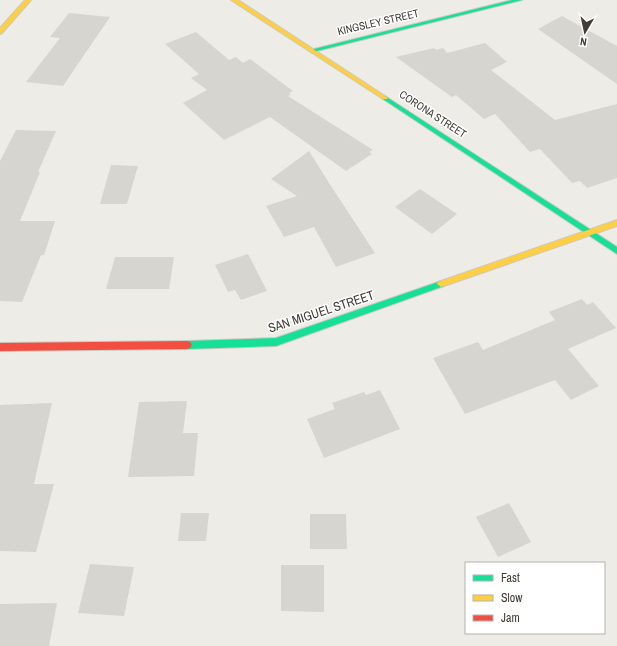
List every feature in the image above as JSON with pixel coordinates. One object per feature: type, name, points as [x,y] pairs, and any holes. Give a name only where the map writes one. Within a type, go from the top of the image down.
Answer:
[{"type":"street","points":[[0,32],[28,0]]},
{"type":"street","name":"CORONA STREET","points":[[234,0],[313,50],[617,251]]},
{"type":"street","name":"KINGSLEY STREET","points":[[313,50],[519,0]]},
{"type":"street","name":"SAN MIGUEL STREET","points":[[0,347],[276,342],[617,223]]},
{"type":"building","points":[[69,13],[110,17],[63,86],[26,82],[60,38],[50,37]]},
{"type":"building","points":[[562,16],[617,46],[617,84],[538,29]]},
{"type":"building","points":[[196,32],[229,60],[236,57],[243,63],[250,59],[293,91],[289,93],[291,95],[288,96],[373,150],[369,152],[372,154],[346,171],[270,117],[224,140],[183,103],[207,90],[191,78],[199,74],[165,44]]},
{"type":"building","points":[[485,43],[507,62],[491,70],[555,120],[617,104],[617,178],[587,188],[580,181],[572,183],[540,149],[530,152],[495,114],[484,119],[456,95],[452,97],[396,57],[434,48],[436,50],[443,48],[447,53]]},
{"type":"building","points":[[16,130],[56,131],[38,172],[40,172],[20,221],[55,221],[44,255],[41,255],[22,302],[0,301],[0,161]]},
{"type":"building","points":[[309,151],[375,253],[336,267],[314,227],[284,237],[266,206],[297,196],[271,179]]},
{"type":"building","points":[[111,165],[138,166],[127,204],[100,204]]},
{"type":"building","points":[[420,189],[457,214],[432,234],[395,207]]},
{"type":"building","points":[[248,254],[267,291],[241,300],[235,290],[228,292],[215,265]]},
{"type":"building","points":[[115,257],[174,257],[169,289],[106,289]]},
{"type":"building","points":[[582,299],[587,305],[593,302],[616,328],[568,349],[599,386],[571,400],[555,380],[465,414],[433,358],[478,342],[483,350],[555,320],[549,312]]},
{"type":"building","points":[[380,390],[400,429],[324,458],[307,419],[335,409],[332,403],[364,392],[366,395]]},
{"type":"building","points":[[187,401],[183,433],[198,433],[194,476],[128,477],[139,402]]},
{"type":"building","points":[[52,403],[34,484],[54,484],[36,552],[0,551],[0,405]]},
{"type":"building","points":[[509,503],[531,542],[498,557],[476,517]]},
{"type":"building","points":[[181,513],[209,513],[206,541],[178,541]]},
{"type":"building","points":[[310,514],[346,514],[347,549],[310,549]]},
{"type":"building","points":[[90,564],[134,567],[124,616],[78,613]]},
{"type":"building","points":[[281,565],[324,565],[324,612],[281,611]]},
{"type":"building","points":[[57,603],[49,646],[0,646],[0,604]]},
{"type":"traffic: fast","points":[[313,50],[519,0]]},
{"type":"traffic: fast","points":[[385,98],[617,251]]},
{"type":"traffic: fast","points":[[187,345],[276,342],[441,284]]},
{"type":"traffic: slow","points":[[0,32],[28,0]]},
{"type":"traffic: slow","points":[[234,0],[385,98]]},
{"type":"traffic: slow","points":[[441,284],[617,223]]},
{"type":"traffic: jam","points":[[0,347],[187,345]]}]
